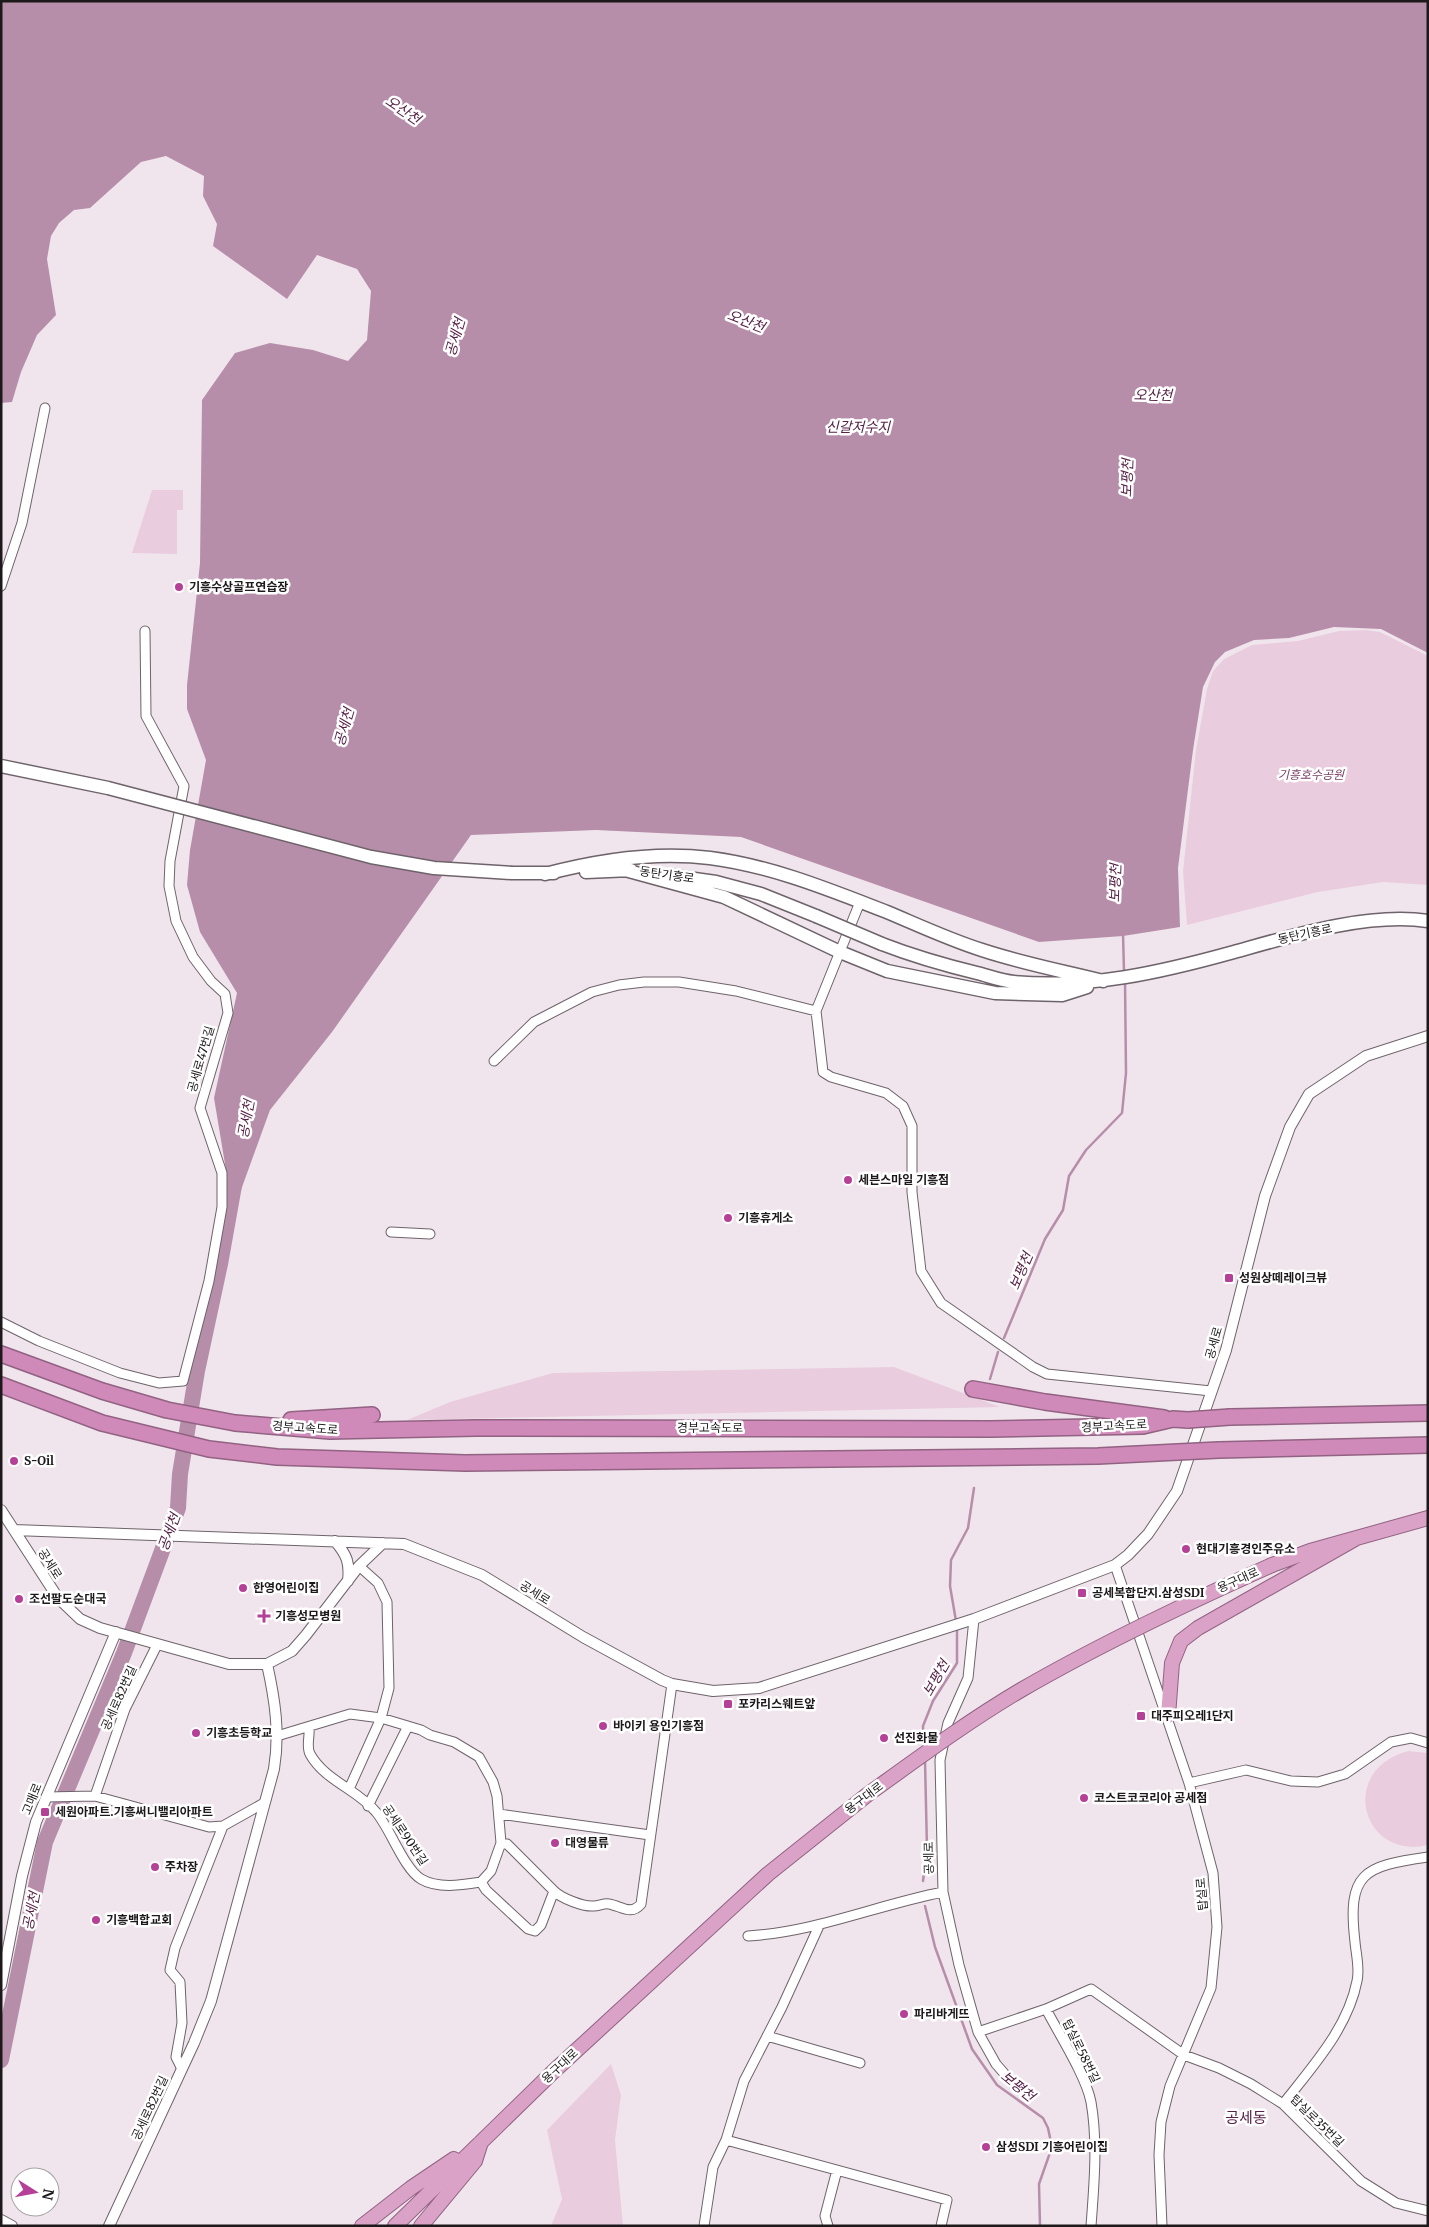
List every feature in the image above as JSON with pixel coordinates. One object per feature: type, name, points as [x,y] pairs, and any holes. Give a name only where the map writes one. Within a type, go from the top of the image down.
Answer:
[{"type":"highway","name":"경부고속도로","points":[[1,1354],[102,1391],[167,1410],[235,1423],[330,1431],[476,1428],[991,1429],[1143,1426],[1181,1419],[1230,1417],[1428,1413]]},
{"type":"highway","points":[[1,1384],[102,1422],[161,1438],[210,1448],[277,1457],[465,1463],[1098,1456],[1219,1450],[1428,1446]]},
{"type":"highway","points":[[975,1385],[998,1394],[1181,1419]]},
{"type":"highway","points":[[235,1423],[372,1415]]},
{"type":"highway","name":"용구대로","points":[[395,2226],[482,2141],[768,1874],[866,1795],[967,1724],[1060,1668],[1172,1610],[1272,1565],[1428,1518]]},
{"type":"highway","points":[[1168,1716],[1172,1663],[1181,1641],[1198,1628],[1355,1539]]},
{"type":"highway","points":[[362,2226],[410,2188],[482,2141]]},
{"type":"highway","points":[[421,2226],[475,2161],[482,2141]]},
{"type":"main road","name":"동탄기흥로","points":[[1,766],[108,788],[371,857],[434,868],[512,874],[625,870],[716,882],[761,894],[921,959],[1012,982],[1064,984],[1108,981],[1186,965],[1306,932],[1380,921],[1428,921]]},
{"type":"main road","points":[[545,874],[581,864],[652,856],[709,858],[754,866],[796,878],[981,950],[1108,981]]},
{"type":"main road","points":[[625,870],[724,897],[840,952],[887,970],[995,993],[1062,995],[1108,981]]},
{"type":"street","points":[[1,586],[22,523],[45,408]]},
{"type":"street","name":"공세로47번길","points":[[1,1322],[39,1341],[120,1373],[158,1383],[183,1381],[209,1282],[222,1207],[222,1173],[200,1108],[228,1013],[228,1005],[225,994],[210,981],[193,957],[176,921],[169,886],[170,861],[184,786],[146,716],[145,631]]},
{"type":"street","points":[[860,902],[816,1011],[823,1072],[832,1077],[886,1092],[903,1106],[912,1126],[912,1192],[921,1271],[942,1303],[1033,1367],[1047,1374],[1211,1391]]},
{"type":"street","points":[[494,1061],[534,1022],[592,992],[619,985],[644,982],[679,982],[736,991],[816,1011]]},
{"type":"street","name":"공세로","points":[[14,1530],[404,1544],[482,1575],[583,1637],[672,1684],[713,1691],[759,1688],[949,1628],[1115,1565],[1148,1534],[1177,1491],[1226,1350],[1265,1196],[1290,1127],[1309,1094],[1366,1056],[1428,1036]]},
{"type":"street","points":[[391,1232],[430,1234]]},
{"type":"street","name":"공세로","points":[[1,1510],[58,1598],[80,1618],[152,1643]]},
{"type":"street","points":[[335,1541],[345,1552],[350,1565],[348,1581]]},
{"type":"street","points":[[152,1643],[229,1664],[267,1664],[292,1651],[359,1566],[383,1543]]},
{"type":"street","name":"탑실로","points":[[1115,1565],[1168,1716],[1189,1784],[1213,1873],[1217,1927],[1211,1988],[1170,2086],[1161,2122],[1159,2155],[1162,2226]]},
{"type":"street","points":[[349,1789],[381,1718],[389,1688],[387,1602],[378,1584],[359,1566]]},
{"type":"street","name":"공세로","points":[[971,1620],[968,1678],[948,1723],[940,1760],[943,1892],[959,1965],[978,2032],[996,2064],[1014,2086]]},
{"type":"street","name":"고매로","points":[[1,1985],[22,1876],[36,1822],[116,1632]]},
{"type":"street","name":"공세로82번길","points":[[95,1796],[125,1709],[152,1643]]},
{"type":"street","points":[[182,2069],[210,2000],[274,1769],[277,1736],[276,1713],[267,1664]]},
{"type":"street","points":[[501,1843],[507,1844],[559,1896],[592,1906],[608,1903],[620,1909],[629,1910],[637,1908],[641,1904],[672,1684]]},
{"type":"street","points":[[277,1736],[309,1728],[321,1722],[350,1714],[381,1718],[454,1742],[480,1757],[493,1782],[499,1814],[501,1843],[490,1870],[481,1882],[486,1890],[521,1924],[535,1931],[542,1925],[554,1891]]},
{"type":"street","points":[[368,1806],[408,1726]]},
{"type":"street","name":"공세로90번길","points":[[309,1728],[309,1752],[323,1772],[349,1789],[376,1811],[412,1871],[421,1879],[434,1884],[460,1886],[481,1882]]},
{"type":"street","points":[[1189,1784],[1246,1770],[1292,1781],[1318,1782],[1345,1774],[1391,1742],[1411,1738],[1428,1743]]},
{"type":"street","points":[[46,1797],[95,1796],[209,1827],[223,1826],[264,1803]]},
{"type":"street","points":[[499,1814],[650,1835]]},
{"type":"street","name":"공세로82번길","points":[[109,2226],[182,2069],[176,2057],[182,2023],[180,1982],[170,1970],[175,1948],[223,1826]]},
{"type":"street","points":[[1283,2104],[1345,2018],[1358,1979],[1351,1913],[1355,1892],[1362,1876],[1378,1866],[1428,1857]]},
{"type":"street","points":[[748,1936],[778,1934],[819,1926],[943,1892]]},
{"type":"street","points":[[715,2226],[704,2224],[713,2167],[726,2140],[744,2081],[819,1926]]},
{"type":"street","name":"탑실로35번길","points":[[1046,2009],[1091,1989],[1184,2055],[1243,2080],[1283,2104],[1360,2181],[1396,2203],[1428,2211]]},
{"type":"street","points":[[978,2032],[1046,2009]]},
{"type":"street","name":"탑실로58번길","points":[[1046,2009],[1082,2079],[1091,2103],[1095,2170],[1091,2226]]},
{"type":"street","points":[[767,2036],[860,2063]]},
{"type":"street","points":[[726,2140],[947,2200],[941,2226]]},
{"type":"street","points":[[828,2226],[825,2216],[837,2170]]},
{"type":"street","points":[[1,2220],[12,2226]]},
{"type":"green space","points":[[152,490],[183,490],[183,510],[177,510],[177,554],[132,553]]},
{"type":"green space","name":"기흥호수공원","points":[[1366,630],[1380,632],[1428,656],[1428,885],[1383,882],[1318,892],[1187,925],[1183,871],[1196,750],[1207,689],[1213,671],[1224,659],[1252,645],[1298,641],[1339,631]]},
{"type":"green space","points":[[894,1367],[1000,1407],[407,1420],[450,1402],[553,1373]]},
{"type":"green space","points":[[1408,1751],[1428,1753],[1428,1845],[1405,1846],[1387,1840],[1374,1827],[1367,1811],[1366,1793],[1372,1776],[1386,1761]]},
{"type":"green space","points":[[611,2064],[621,2095],[615,2140],[623,2226],[551,2226],[562,2199],[547,2130]]},
{"type":"water","name":"신갈저수지","points":[[1,1],[1428,1],[1428,653],[1381,629],[1334,627],[1289,638],[1254,640],[1225,652],[1215,662],[1203,687],[1193,750],[1178,868],[1180,927],[1123,936],[1039,942],[741,837],[596,830],[471,835],[332,1032],[270,1110],[233,1212],[214,1098],[237,993],[200,932],[187,885],[190,850],[206,760],[187,709],[187,685],[200,563],[202,400],[235,353],[270,343],[313,350],[348,361],[367,340],[371,291],[357,269],[317,255],[287,299],[213,246],[217,224],[203,196],[204,176],[166,156],[141,162],[90,208],[74,210],[59,223],[51,236],[47,259],[56,315],[37,335],[21,372],[12,402],[1,403]]},
{"type":"waterway","name":"보평천","points":[[1123,933],[1124,972]]},
{"type":"waterway","name":"보평천","points":[[1004,1338],[1045,1239],[1063,1210],[1069,1176],[1086,1150],[1122,1113],[1126,1073],[1125,980]]},
{"type":"waterway","name":"공세천","points":[[1,2060],[45,1842],[124,1653],[178,1508],[180,1474],[197,1371],[220,1264],[235,1180]]},
{"type":"waterway","name":"보평천","points":[[990,1379],[998,1352]]},
{"type":"waterway","name":"보평천","points":[[956,1621],[950,1586],[951,1560],[968,1528],[974,1488]]},
{"type":"waterway","name":"보평천","points":[[924,1747],[923,1726],[933,1701],[957,1663],[957,1627]]},
{"type":"waterway","name":"보평천","points":[[923,1881],[927,1850],[925,1760]]},
{"type":"waterway","name":"보평천","points":[[925,1906],[935,1947],[972,2049],[997,2085],[1043,2118],[1048,2128],[1052,2147],[1039,2184],[1040,2226]]},
{"type":"place","name":"기흥수상골프연습장","points":[[179,587]]},
{"type":"place","name":"세븐스마일 기흥점","points":[[848,1180]]},
{"type":"place","name":"기흥휴게소","points":[[728,1218]]},
{"type":"place","name":"성원상떼레이크뷰","points":[[1229,1278]]},
{"type":"place","name":"S-Oil","points":[[14,1461]]},
{"type":"place","name":"현대기흥경인주유소","points":[[1186,1549]]},
{"type":"place","name":"한영어린이집","points":[[243,1588]]},
{"type":"place","name":"공세복합단지.삼성SDI","points":[[1082,1593]]},
{"type":"place","name":"조선팔도순대국","points":[[19,1599]]},
{"type":"place","name":"기흥성모병원","points":[[264,1616]]},
{"type":"place","name":"포카리스웨트앞","points":[[728,1704]]},
{"type":"place","name":"대주피오레1단지","points":[[1141,1716]]},
{"type":"place","name":"바이키 용인기흥점","points":[[603,1726]]},
{"type":"place","name":"기흥초등학교","points":[[196,1733]]},
{"type":"place","name":"선진화물","points":[[884,1738]]},
{"type":"place","name":"코스트코코리아 공세점","points":[[1084,1798]]},
{"type":"place","name":"세원아파트.기흥써니밸리아파트","points":[[45,1812]]},
{"type":"place","name":"대영물류","points":[[555,1843]]},
{"type":"place","name":"주차장","points":[[155,1867]]},
{"type":"place","name":"기흥백합교회","points":[[96,1920]]},
{"type":"place","name":"파리바게뜨","points":[[904,2014]]},
{"type":"place","name":"삼성SDI 기흥어린이집","points":[[986,2147]]},
{"type":"district","name":"공세동","points":[[1246,2118]]},
{"type":"water label","name":"오산천","points":[[403,110]]},
{"type":"water label","name":"오산천","points":[[746,321]]},
{"type":"water label","name":"오산천","points":[[1153,395]]}]
